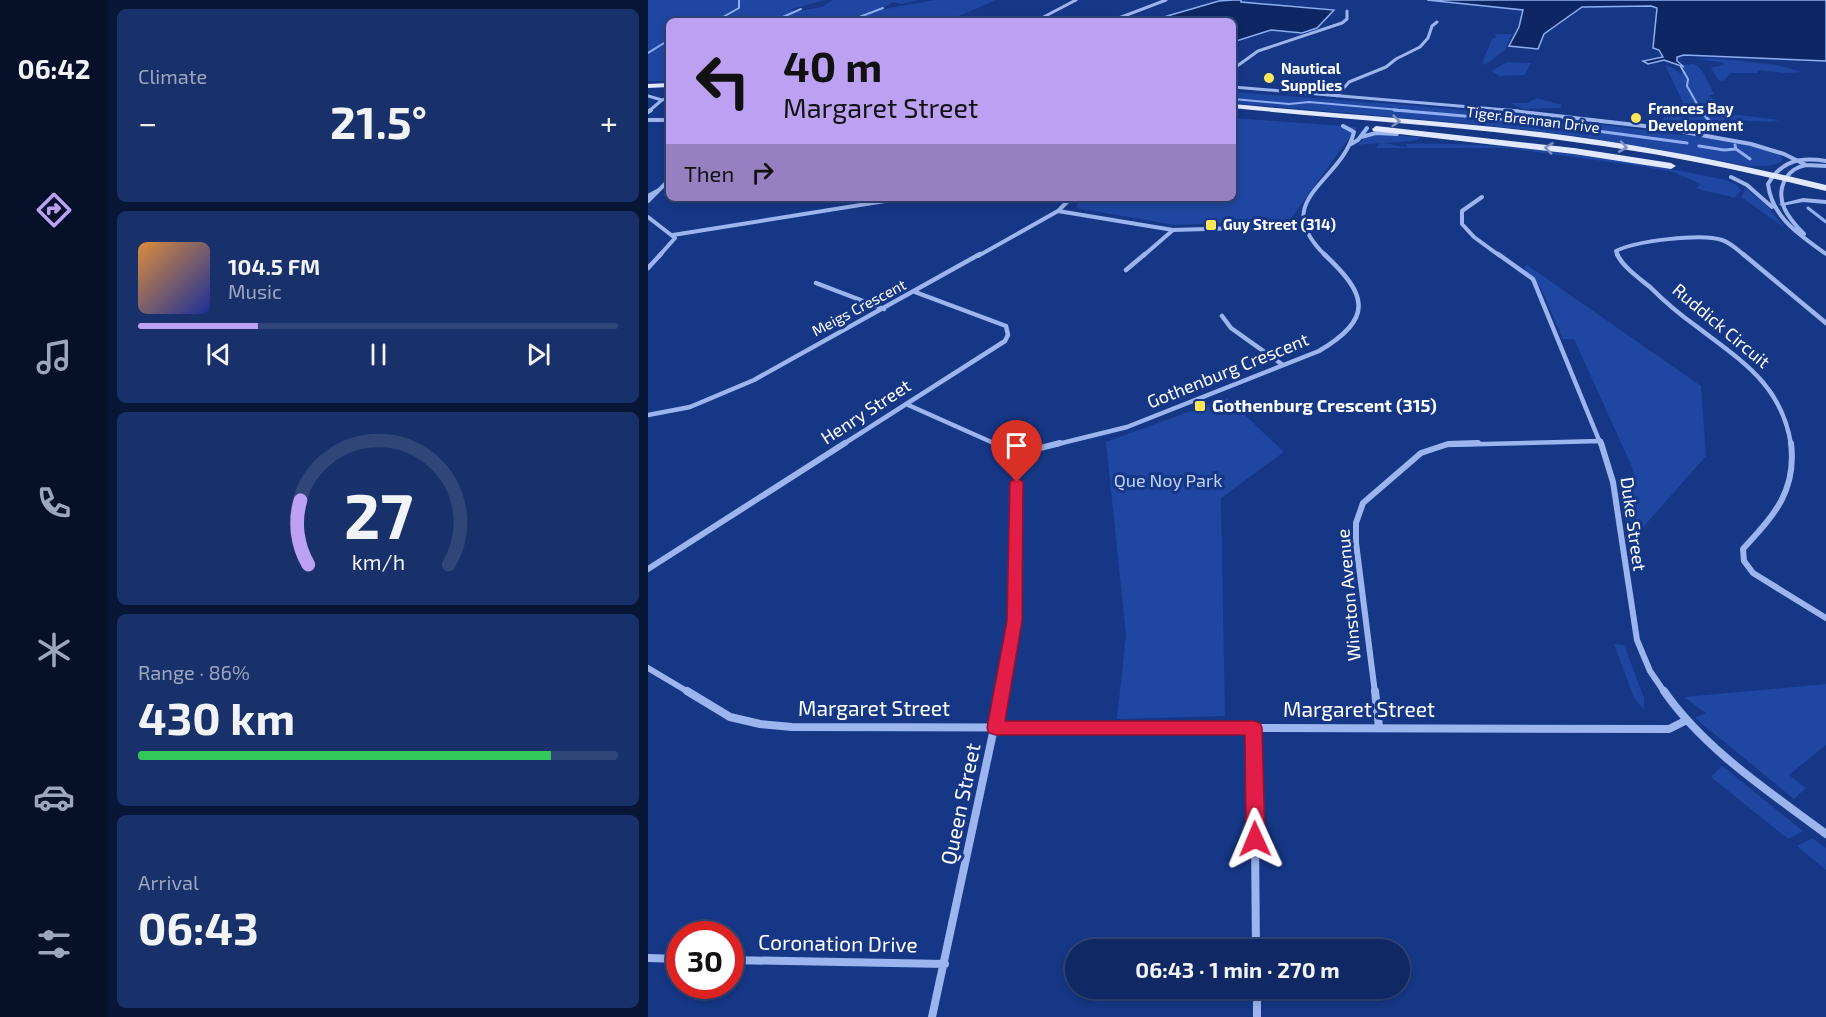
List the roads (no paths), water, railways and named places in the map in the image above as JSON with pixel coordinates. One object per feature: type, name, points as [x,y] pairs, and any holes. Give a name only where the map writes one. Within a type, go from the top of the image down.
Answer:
[{"type":"main road","points":[[648,86],[666,85]]},
{"type":"main road","points":[[648,94],[666,92]]},
{"type":"main road","points":[[1236,107],[1358,119],[1366,121],[1367,128]]},
{"type":"main road","name":"Tiger Brennan Drive","points":[[1236,107],[1581,140],[1783,183],[1826,188]]},
{"type":"main road","name":"Tiger Brennan Drive","points":[[1236,115],[1574,150],[1677,167]]},
{"type":"main road","name":"Tiger Brennan Drive","points":[[1720,175],[1770,180]]},
{"type":"main road","points":[[1783,183],[1826,198]]},
{"type":"street","points":[[1042,18],[1076,0]]},
{"type":"street","points":[[1119,18],[1166,0]]},
{"type":"street","points":[[1236,66],[1258,51],[1342,23],[1348,17],[1347,11]]},
{"type":"street","points":[[1337,96],[1349,82],[1386,68],[1396,59],[1421,46],[1428,38],[1429,30],[1437,22]]},
{"type":"street","points":[[1236,87],[1509,110],[1662,128],[1751,144],[1806,165]]},
{"type":"street","points":[[648,94],[662,100]]},
{"type":"street","points":[[648,112],[666,99]]},
{"type":"street","points":[[648,120],[666,120]]},
{"type":"street","points":[[1343,126],[1354,132],[1351,144]]},
{"type":"street","points":[[1361,137],[1367,128]]},
{"type":"street","points":[[1058,211],[1173,230],[1303,226],[1306,203],[1351,144],[1361,137],[1383,132],[1452,137]]},
{"type":"street","points":[[1780,216],[1771,202],[1770,180],[1782,164],[1796,160],[1826,164]]},
{"type":"street","points":[[1814,246],[1790,218],[1782,204],[1783,183],[1796,167],[1826,164]]},
{"type":"street","points":[[1731,177],[1747,185],[1814,246],[1826,254]]},
{"type":"street","points":[[648,196],[666,183]]},
{"type":"street","points":[[648,201],[656,196],[659,189]]},
{"type":"street","name":"Duke Street","points":[[1482,197],[1462,211],[1462,224],[1474,237],[1533,279],[1601,441],[1617,496],[1625,574],[1638,644],[1650,670],[1665,694],[1687,720],[1826,834]]},
{"type":"street","points":[[1782,204],[1803,200],[1826,202]]},
{"type":"street","points":[[648,217],[674,235],[885,201]]},
{"type":"street","name":"Meigs Crescent","points":[[648,416],[690,407],[730,391],[915,292],[1058,211],[1068,201]]},
{"type":"street","name":"Gothenburg Crescent","points":[[1013,454],[1127,427],[1319,351],[1342,336],[1356,317],[1359,306],[1358,295],[1354,284],[1317,246],[1303,226]]},
{"type":"street","points":[[1126,270],[1173,230]]},
{"type":"street","points":[[648,268],[673,241],[674,235]]},
{"type":"street","name":"Ruddick Circuit","points":[[1826,323],[1736,248],[1723,241],[1695,238],[1631,245],[1616,250],[1619,258],[1683,316],[1749,366],[1766,384],[1777,402],[1789,432],[1792,450],[1790,483],[1776,513],[1743,549],[1742,557],[1748,568],[1756,575],[1826,618]]},
{"type":"street","points":[[816,283],[884,309]]},
{"type":"street","name":"Henry Street","points":[[648,569],[1005,341],[1009,333],[1006,326],[915,292]]},
{"type":"street","points":[[1222,316],[1232,328],[1283,365]]},
{"type":"street","points":[[906,405],[990,440],[1013,454]]},
{"type":"street","name":"Winston Avenue","points":[[1379,727],[1356,543],[1356,523],[1363,503],[1421,453],[1448,444],[1601,441]]},
{"type":"street","name":"Queen Street","points":[[932,1017],[996,728],[1016,604],[1017,482],[1013,454]]},
{"type":"street","name":"Margaret Street","points":[[648,668],[730,717],[760,724],[792,727],[1669,729],[1687,720]]},
{"type":"street","points":[[1254,728],[1256,939]]},
{"type":"street","points":[[648,958],[666,959]]},
{"type":"street","name":"Coronation Drive","points":[[744,960],[945,963]]},
{"type":"street","points":[[1257,999],[1257,1017]]},
{"type":"waterway","points":[[721,18],[739,8],[739,0]]},
{"type":"waterway","points":[[857,18],[883,8]]},
{"type":"waterway","points":[[781,18],[801,9]]},
{"type":"waterway","points":[[648,53],[666,42]]},
{"type":"waterway","points":[[1681,67],[1688,79],[1687,86],[1701,111]]},
{"type":"waterway","points":[[1236,99],[1289,104],[1309,102],[1411,111]]},
{"type":"waterway","points":[[1394,110],[1522,121],[1687,143]]},
{"type":"waterway","points":[[1701,110],[1716,130]]},
{"type":"waterway","points":[[1735,145],[1736,149]]},
{"type":"waterway","points":[[1699,146],[1724,150],[1736,149]]},
{"type":"waterway","points":[[1736,149],[1750,159]]},
{"type":"waterway","points":[[1808,208],[1826,222]]},
{"type":"place","name":"Nautical Supplies","points":[[1269,78]]},
{"type":"place","name":"Frances Bay Development","points":[[1636,118]]},
{"type":"place","name":"Guy Street (314)","points":[[1211,225]]},
{"type":"place","name":"Gothenburg Crescent (315)","points":[[1200,406]]},
{"type":"park label","name":"Que Noy Park","points":[[1168,481]]}]
